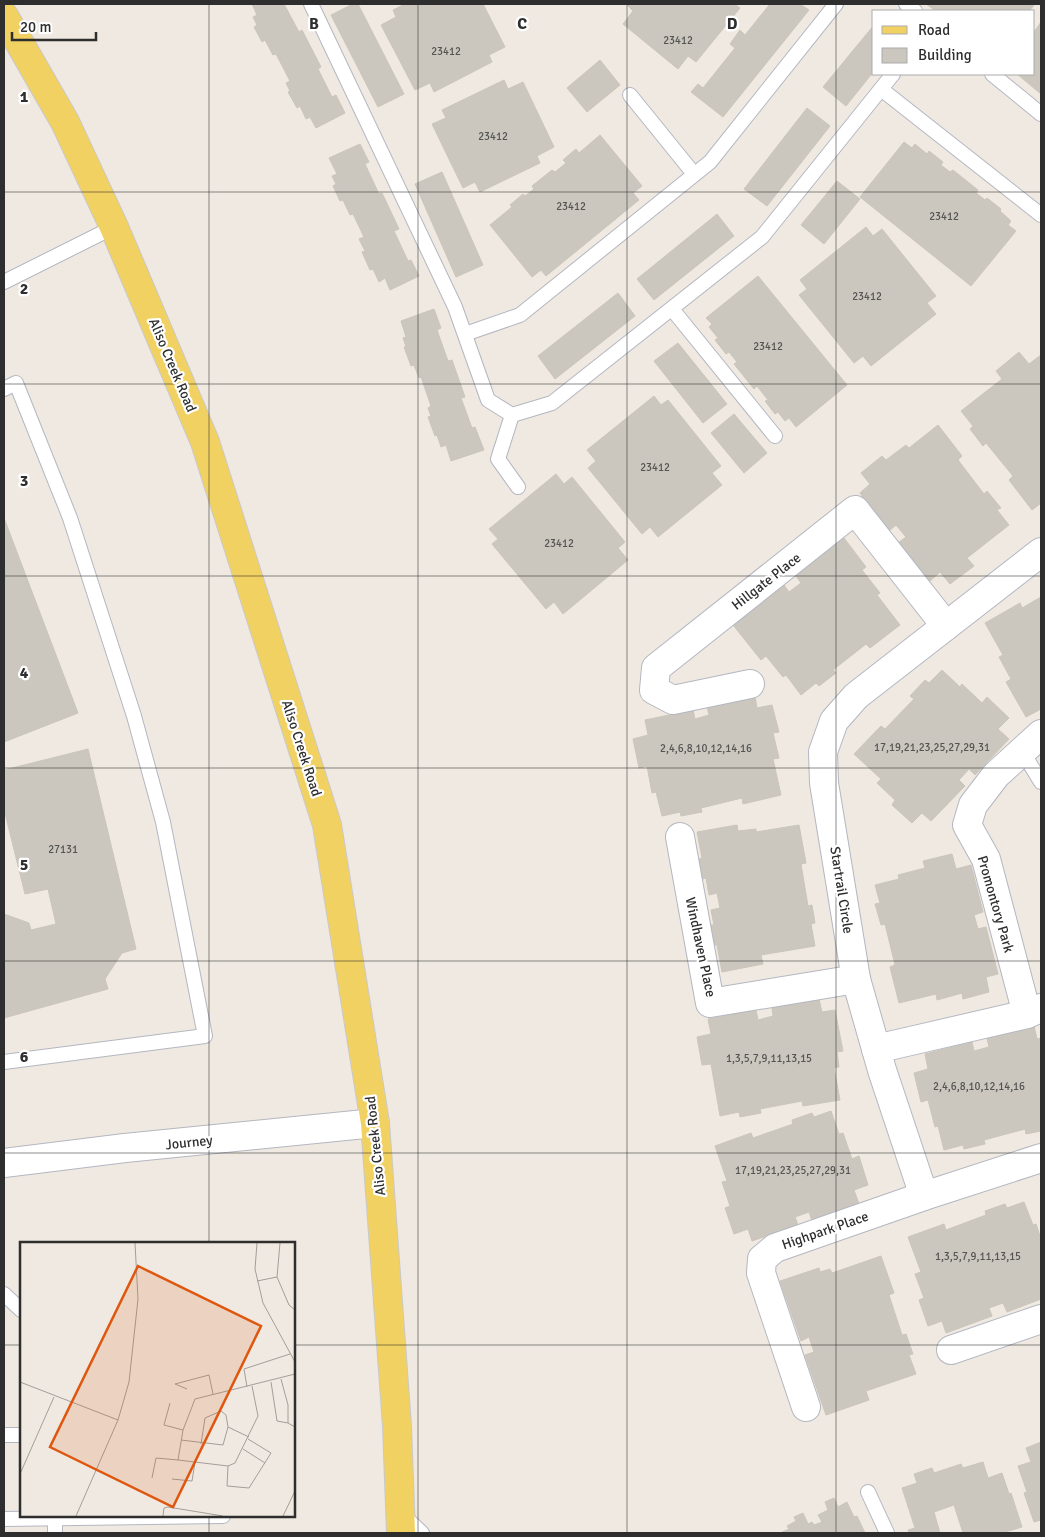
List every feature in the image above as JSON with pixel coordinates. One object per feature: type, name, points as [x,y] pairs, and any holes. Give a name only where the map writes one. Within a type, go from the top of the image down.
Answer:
[{"type":"main road","name":"Aliso Creek Road","points":[[4,16],[65,122],[114,227],[205,442],[327,825],[375,1123],[397,1426],[401,1523]]},
{"type":"street","name":"Hillgate Place","points":[[750,684],[673,700],[654,690],[656,668],[855,510],[946,626]]},
{"type":"street","name":"Startrail Circle","points":[[924,1196],[876,1049],[856,979],[824,783],[823,752],[834,721],[856,696],[1041,552]]},
{"type":"street","name":"Promontory Park","points":[[876,1049],[1034,1011],[986,859],[967,825],[974,805],[996,775],[1032,742]]},
{"type":"street","name":"Windhaven Place","points":[[680,837],[710,1003],[856,979]]},
{"type":"street","name":"Journey","points":[[4,1164],[125,1148],[375,1123]]},
{"type":"street","points":[[924,1196],[1041,1158]]},
{"type":"street","name":"Highpark Place","points":[[806,1407],[761,1273],[762,1259],[775,1248],[924,1196]]},
{"type":"street","points":[[951,1350],[1041,1319]]},
{"type":"lane","points":[[311,4],[455,307],[488,400],[512,415],[552,404],[762,237],[892,75]]},
{"type":"lane","points":[[466,334],[520,315],[710,162],[836,4]]},
{"type":"lane","points":[[993,75],[1041,114]]},
{"type":"lane","points":[[881,89],[1041,214]]},
{"type":"lane","points":[[630,95],[694,174]]},
{"type":"lane","points":[[4,282],[114,227]]},
{"type":"lane","points":[[672,309],[775,436]]},
{"type":"lane","points":[[4,389],[16,383],[67,509],[134,716],[163,822],[205,1036],[4,1062]]},
{"type":"lane","points":[[512,415],[498,459],[518,487]]},
{"type":"lane","points":[[1032,742],[1041,782]]},
{"type":"lane","points":[[4,1294],[20,1309]]},
{"type":"lane","points":[[4,1435],[20,1435]]},
{"type":"lane","points":[[868,1492],[887,1533]]},
{"type":"lane","points":[[4,1519],[139,1517]]},
{"type":"lane","points":[[55,1518],[55,1533]]},
{"type":"lane","points":[[401,1523],[422,1533]]},
{"type":"building","points":[[252,4],[284,4],[299,32],[302,30],[321,67],[318,69],[332,97],[336,95],[345,113],[316,128],[310,117],[306,119],[300,106],[297,108],[288,92],[290,91],[286,83],[290,81],[276,54],[273,55],[265,40],[262,42],[254,27],[257,25],[253,17],[257,15]]},
{"type":"building","points":[[353,4],[358,4],[404,94],[378,107],[331,15]]},
{"type":"building","points":[[405,4],[483,4],[505,47],[489,55],[492,62],[434,92],[430,83],[415,90],[381,25],[396,17],[393,10]]},
{"type":"building","points":[[626,4],[734,4],[740,8],[696,62],[688,56],[678,69],[623,24],[633,11]]},
{"type":"building","points":[[770,4],[800,4],[809,10],[723,117],[691,92],[698,84],[703,88],[735,48],[730,44],[740,30],[745,35]]},
{"type":"building","points":[[926,4],[1035,4],[1030,10],[935,10]]},
{"type":"building","points":[[1041,22],[1041,94],[1018,75],[1035,75],[1035,31]]},
{"type":"building","points":[[872,27],[872,74],[846,106],[823,87]]},
{"type":"building","points":[[600,60],[620,85],[587,112],[567,88]]},
{"type":"building","points":[[504,80],[508,89],[523,82],[554,147],[537,156],[540,163],[480,192],[475,182],[463,188],[432,124],[446,118],[442,110]]},
{"type":"building","points":[[807,108],[830,126],[767,206],[744,189]]},
{"type":"building","points":[[600,135],[642,186],[633,193],[639,200],[546,276],[541,270],[532,277],[490,225],[512,207],[510,205],[523,194],[525,196],[534,189],[532,186],[552,170],[555,172],[566,163],[563,160],[576,149],[579,153]]},
{"type":"building","points":[[904,142],[912,148],[915,144],[927,154],[929,151],[943,162],[941,165],[950,172],[953,170],[978,190],[976,193],[985,200],[987,198],[1001,209],[1000,211],[1011,221],[1008,225],[1016,231],[971,286],[860,197]]},
{"type":"building","points":[[360,144],[369,162],[365,164],[379,194],[382,193],[399,229],[394,231],[408,261],[411,260],[419,276],[390,290],[385,278],[379,282],[373,269],[370,270],[362,252],[365,251],[359,239],[364,237],[353,214],[350,215],[343,200],[340,201],[333,186],[336,184],[332,176],[337,174],[329,158]]},
{"type":"building","points":[[442,172],[483,265],[456,277],[415,184]]},
{"type":"building","points":[[837,181],[860,199],[824,244],[801,225]]},
{"type":"building","points":[[717,214],[734,236],[654,300],[637,279]]},
{"type":"building","points":[[866,227],[873,236],[882,229],[936,296],[927,303],[936,314],[871,366],[863,356],[854,363],[799,295],[807,289],[800,280]]},
{"type":"building","points":[[758,276],[847,385],[796,427],[789,418],[785,421],[778,412],[775,414],[765,401],[768,400],[757,386],[754,389],[734,364],[737,362],[729,352],[726,354],[715,340],[718,338],[709,327],[712,324],[706,318]]},
{"type":"building","points":[[618,293],[635,316],[555,379],[538,356]]},
{"type":"building","points":[[434,309],[441,328],[437,330],[448,361],[452,360],[465,397],[461,398],[472,428],[475,427],[484,450],[451,461],[446,445],[441,447],[428,417],[431,416],[428,408],[431,406],[421,377],[419,378],[414,365],[411,366],[404,347],[406,347],[403,338],[406,337],[401,321]]},
{"type":"building","points":[[678,343],[727,404],[703,423],[654,361]]},
{"type":"building","points":[[1019,352],[1029,364],[1041,355],[1041,503],[1032,510],[1009,480],[1013,476],[986,443],[983,446],[970,429],[973,426],[961,411],[1002,379],[996,371]]},
{"type":"building","points":[[654,396],[661,405],[668,400],[721,466],[712,473],[722,485],[658,537],[650,527],[642,534],[588,468],[596,461],[587,450]]},
{"type":"building","points":[[734,414],[767,453],[744,473],[711,433]]},
{"type":"building","points":[[938,425],[962,456],[958,460],[984,494],[987,491],[1001,508],[997,510],[1009,525],[967,558],[974,566],[950,584],[940,572],[929,582],[898,543],[906,537],[896,525],[889,531],[860,493],[870,484],[861,473],[882,456],[886,460],[906,445],[909,448]]},
{"type":"building","points":[[556,474],[564,484],[572,477],[625,542],[618,548],[628,560],[563,614],[554,602],[546,609],[492,544],[498,539],[489,529]]},
{"type":"building","points":[[4,518],[78,713],[4,742]]},
{"type":"building","points":[[844,538],[866,567],[862,570],[880,593],[877,595],[900,625],[870,648],[866,644],[833,670],[836,673],[819,686],[816,683],[801,695],[786,675],[783,677],[766,656],[761,660],[733,625],[784,585],[789,592],[801,583],[796,576]]},
{"type":"building","points":[[1041,597],[1041,709],[1026,717],[1006,682],[1011,679],[999,657],[1003,655],[985,623],[1020,603],[1022,608]]},
{"type":"building","points":[[942,670],[960,687],[962,684],[982,703],[987,697],[1009,718],[998,729],[1009,739],[975,775],[969,769],[959,780],[965,786],[931,821],[922,813],[912,823],[892,805],[895,800],[877,783],[881,779],[854,754],[881,726],[885,729],[914,699],[910,696],[925,680],[929,683]]},
{"type":"building","points":[[755,696],[757,708],[772,705],[779,732],[773,733],[779,758],[773,759],[781,795],[743,804],[742,798],[701,808],[702,812],[681,816],[680,812],[662,816],[656,792],[652,793],[647,766],[639,768],[633,739],[648,735],[645,720],[693,710],[695,719],[709,715],[707,707]]},
{"type":"building","points":[[88,749],[136,949],[122,953],[105,979],[108,989],[4,1018],[4,914],[29,923],[31,930],[56,924],[48,889],[25,894],[4,809],[4,770]]},
{"type":"building","points":[[737,825],[738,831],[756,829],[756,832],[799,825],[806,863],[801,864],[808,906],[812,905],[815,923],[811,924],[815,946],[761,955],[763,964],[722,972],[711,925],[714,925],[711,910],[720,908],[717,893],[709,895],[706,878],[703,879],[699,859],[702,858],[697,832]]},
{"type":"building","points":[[952,854],[956,869],[971,865],[983,912],[974,915],[978,929],[986,927],[998,974],[986,977],[989,992],[963,999],[962,993],[937,1000],[936,994],[899,1003],[890,967],[895,965],[885,924],[881,925],[875,904],[880,903],[875,885],[899,879],[898,875],[925,868],[923,861]]},
{"type":"building","points":[[819,999],[822,1012],[835,1010],[843,1051],[837,1052],[839,1067],[834,1068],[840,1100],[803,1106],[802,1101],[760,1109],[761,1113],[740,1117],[739,1112],[720,1116],[711,1064],[702,1065],[697,1037],[711,1034],[708,1019],[756,1010],[758,1020],[773,1016],[772,1008]]},
{"type":"building","points":[[1034,1026],[1037,1039],[1041,1038],[1041,1131],[1026,1134],[1025,1129],[984,1140],[985,1144],[964,1149],[963,1145],[944,1150],[938,1126],[935,1127],[928,1100],[921,1102],[914,1073],[928,1069],[925,1054],[972,1042],[974,1051],[989,1047],[987,1038]]},
{"type":"building","points":[[831,1111],[839,1134],[843,1133],[852,1159],[859,1156],[868,1185],[854,1190],[859,1204],[812,1221],[809,1212],[795,1217],[798,1225],[752,1241],[748,1229],[734,1234],[725,1208],[730,1206],[722,1182],[727,1181],[715,1146],[751,1133],[753,1138],[793,1124],[792,1120],[812,1113],[814,1117]]},
{"type":"building","points":[[1024,1202],[1033,1225],[1036,1224],[1041,1239],[1041,1299],[1007,1312],[1003,1303],[989,1308],[992,1316],[946,1333],[942,1321],[928,1326],[919,1300],[924,1298],[915,1274],[921,1272],[908,1237],[944,1224],[946,1230],[986,1215],[985,1211],[1005,1204],[1007,1208]]},
{"type":"building","points":[[881,1256],[894,1293],[889,1295],[902,1335],[906,1334],[913,1354],[909,1355],[916,1374],[866,1391],[869,1400],[826,1415],[805,1355],[814,1352],[809,1337],[801,1341],[780,1281],[819,1268],[820,1272],[830,1269],[832,1273]]},
{"type":"building","points":[[1041,1442],[1041,1520],[1034,1522],[1024,1493],[1027,1492],[1018,1466],[1031,1462],[1026,1448]]},
{"type":"building","points":[[983,1462],[988,1478],[1002,1473],[1022,1527],[1002,1533],[963,1533],[954,1505],[934,1512],[940,1533],[909,1533],[908,1530],[915,1528],[902,1488],[917,1483],[914,1474],[932,1468],[934,1473],[961,1464],[963,1468]]},
{"type":"building","points":[[834,1498],[838,1507],[847,1502],[854,1517],[857,1516],[865,1533],[780,1533],[789,1529],[787,1526],[796,1521],[794,1517],[803,1513],[808,1524],[812,1522],[814,1525],[822,1522],[818,1515],[828,1510],[825,1502]]}]
